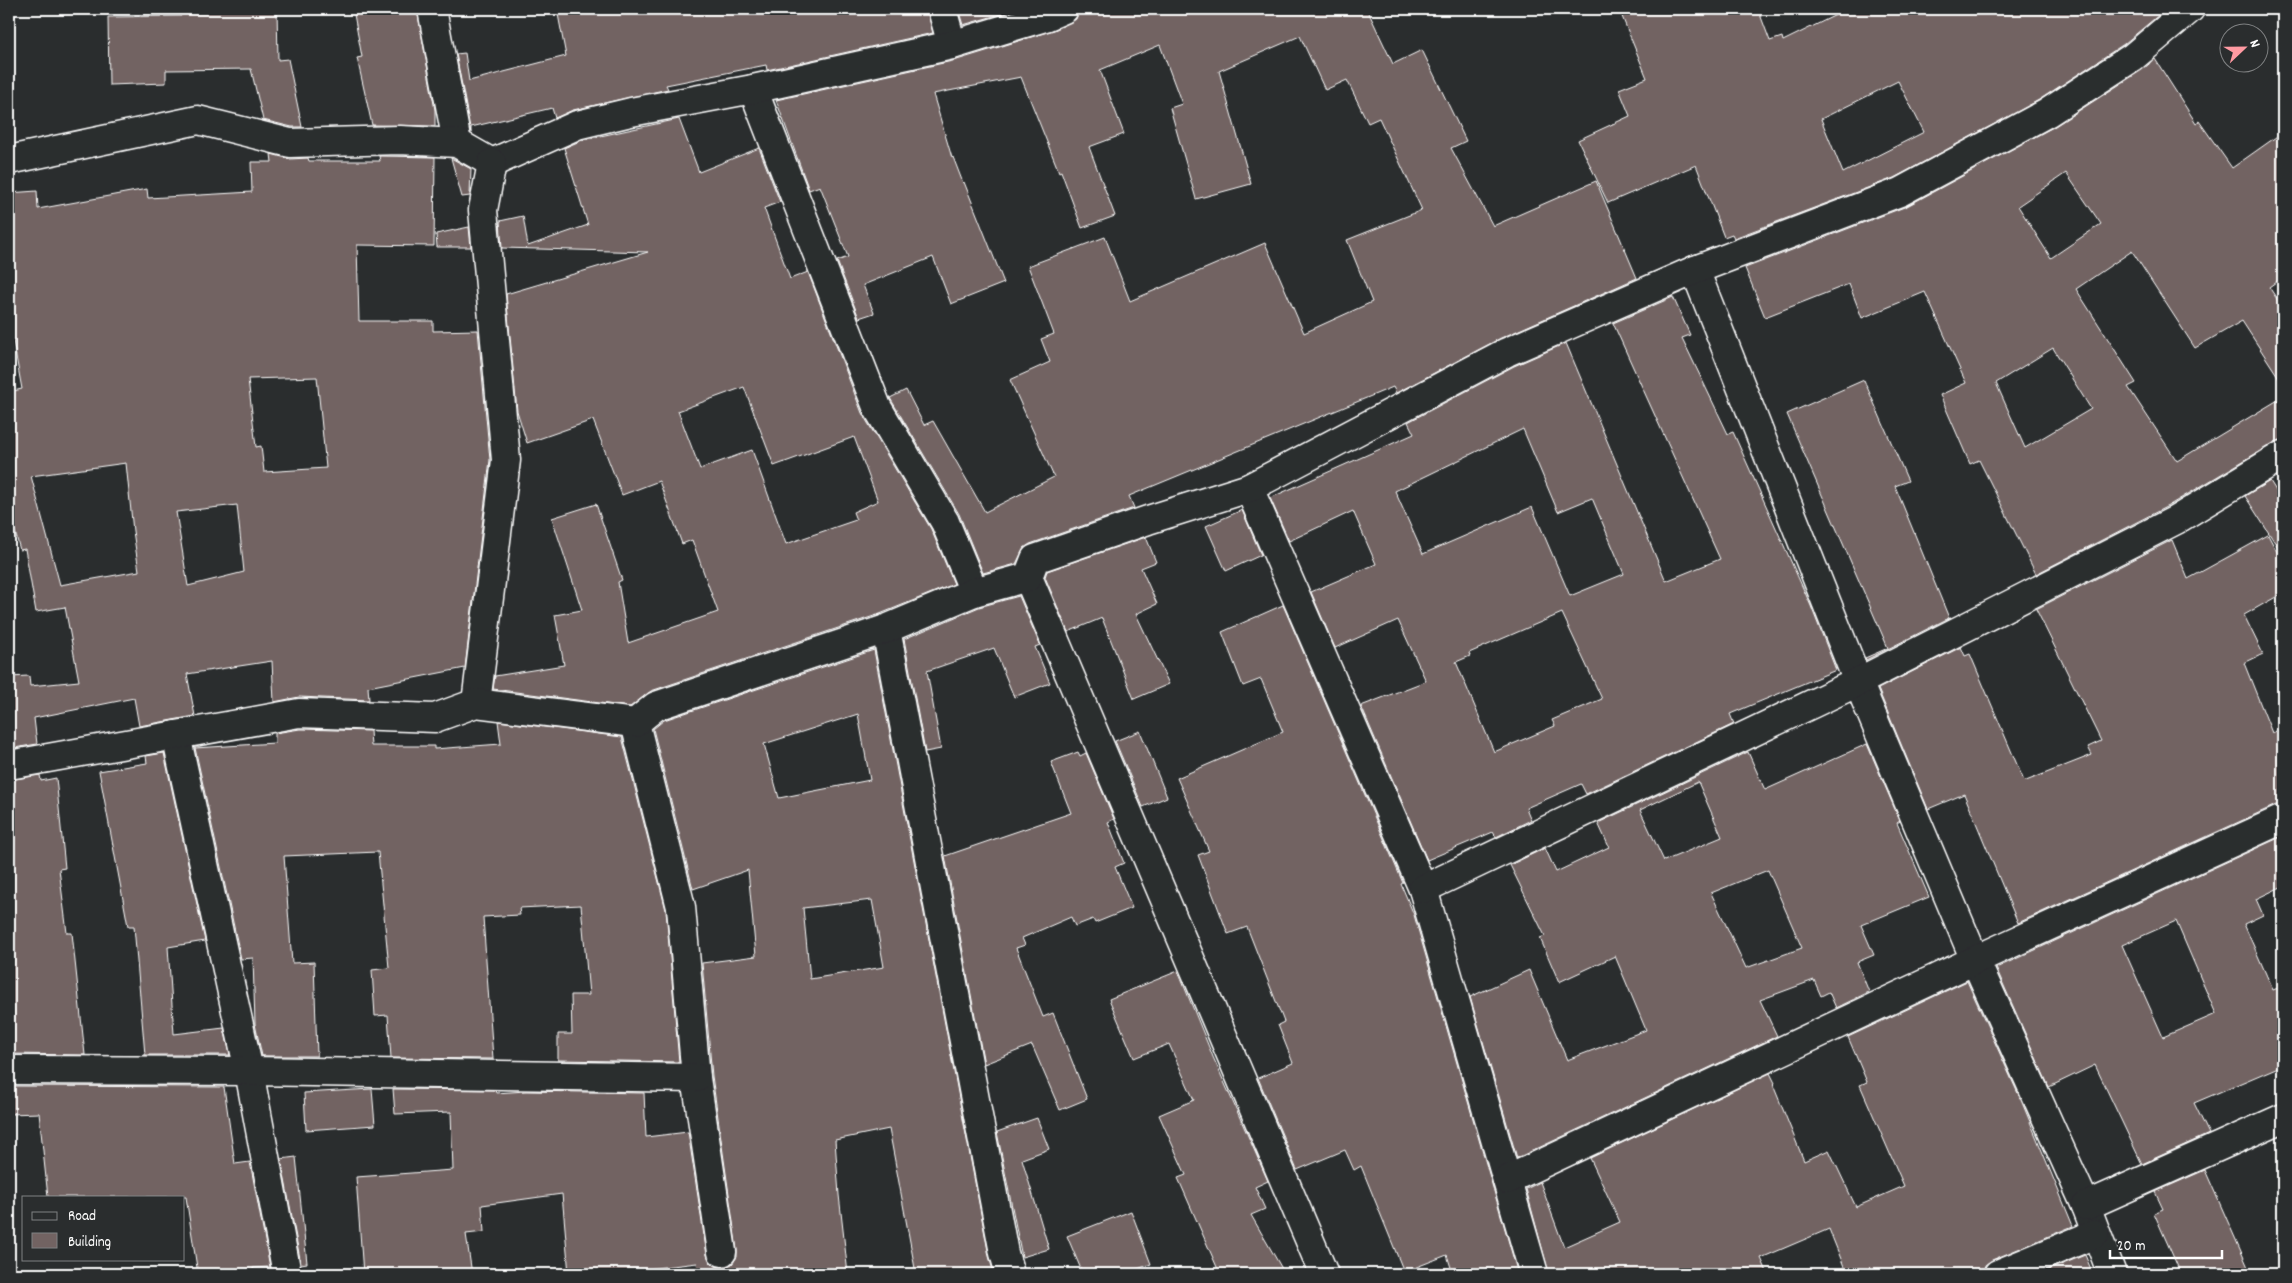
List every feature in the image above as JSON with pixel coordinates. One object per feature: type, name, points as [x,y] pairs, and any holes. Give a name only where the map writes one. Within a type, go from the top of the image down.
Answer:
[{"type":"street","points":[[432,9],[457,143]]},
{"type":"street","points":[[942,9],[952,45]]},
{"type":"street","points":[[492,163],[577,125],[631,112],[753,89],[952,45],[1048,16],[1064,9]]},
{"type":"street","points":[[1324,1274],[1028,577],[1035,559],[1249,488],[1507,352],[1696,270],[1900,192],[2047,113],[2133,57],[2190,9]]},
{"type":"street","points":[[753,89],[877,407],[945,522],[974,592]]},
{"type":"street","points":[[9,160],[198,120],[290,143],[400,140],[457,143],[492,163]]},
{"type":"street","points":[[476,703],[506,460],[483,210],[492,163]]},
{"type":"street","points":[[1696,270],[1858,682],[1975,960],[2086,1206],[2095,1234],[2112,1274]]},
{"type":"street","points":[[1423,889],[1858,682],[2176,520],[2283,455]]},
{"type":"street","points":[[1249,488],[1423,889],[1534,1274]]},
{"type":"street","points":[[9,766],[299,713],[435,718],[476,703],[635,723],[656,706],[886,629],[974,592],[1028,577]]},
{"type":"street","points":[[886,629],[1004,1254],[1010,1274]]},
{"type":"street","points":[[635,723],[682,908],[696,1078],[722,1252]]},
{"type":"street","points":[[176,735],[249,1071],[287,1274]]},
{"type":"street","points":[[1507,1180],[1975,960],[2283,819]]},
{"type":"street","points":[[9,1070],[249,1071],[696,1078]]},
{"type":"street","points":[[2086,1206],[2283,1118]]},
{"type":"street","points":[[1998,1274],[2095,1234]]},
{"type":"building","points":[[181,9],[277,9],[278,60],[288,59],[302,127],[292,127],[263,120],[251,69],[166,70],[166,83],[109,85],[108,17],[181,16]]},
{"type":"building","points":[[353,9],[417,9],[435,110],[435,126],[372,125],[357,58],[362,57]]},
{"type":"building","points":[[557,9],[927,9],[933,33],[767,70],[766,65],[666,85],[668,89],[573,110],[555,118],[552,108],[471,127],[471,133],[456,54],[465,53],[469,81],[566,56]]},
{"type":"building","points":[[958,9],[1018,9],[963,25]]},
{"type":"building","points":[[1079,9],[1367,9],[1393,64],[1422,50],[1466,141],[1451,148],[1493,226],[1596,181],[1637,278],[1501,338],[1396,393],[1393,387],[1129,496],[1134,508],[1030,544],[1024,548],[1016,564],[983,573],[959,514],[890,398],[906,390],[924,425],[933,421],[985,512],[1054,477],[1010,380],[1050,362],[1041,339],[1054,334],[1028,266],[1105,237],[1130,301],[1265,243],[1304,333],[1372,302],[1347,240],[1422,210],[1379,118],[1368,123],[1347,80],[1325,90],[1300,36],[1219,71],[1251,184],[1196,199],[1170,108],[1182,104],[1160,45],[1100,70],[1124,134],[1089,147],[1115,216],[1082,228],[1061,171],[1059,172],[1021,77],[933,94],[952,158],[964,182],[1004,283],[951,304],[933,257],[863,285],[874,313],[859,318],[837,261],[848,257],[820,186],[809,190],[776,100],[957,60],[1054,30],[1076,19]]},
{"type":"building","points":[[1619,9],[1758,9],[1770,41],[1782,37],[1783,41],[1848,9],[2166,9],[2124,44],[2039,100],[1894,178],[1734,238],[1732,234],[1724,237],[1696,165],[1608,203],[1578,140],[1630,116],[1619,89],[1647,78]],"holes":[[[1898,81],[1924,132],[1843,173],[1821,119]]]},
{"type":"building","points":[[2155,59],[2196,123],[2199,121],[2232,168],[2283,132],[2283,277],[2269,287],[2283,308],[2283,384],[2242,321],[2195,348],[2132,251],[2076,289],[2136,383],[2128,387],[2177,461],[2283,397],[2283,439],[2168,506],[2036,574],[1979,460],[1970,464],[1940,395],[1966,383],[1925,292],[1862,318],[1849,284],[1765,317],[1745,268],[1907,206],[2055,126],[2142,70]],"holes":[[[2066,173],[2101,224],[2051,258],[2018,206]],[[2053,348],[2091,409],[2025,448],[1996,383]]]},
{"type":"building","points":[[679,119],[699,172],[759,148],[780,202],[764,208],[790,279],[808,272],[862,413],[931,529],[954,584],[880,614],[651,691],[630,707],[493,689],[495,676],[564,665],[555,615],[582,610],[552,518],[596,504],[622,580],[618,582],[628,643],[718,612],[692,540],[682,544],[659,481],[622,495],[593,420],[527,443],[517,411],[506,294],[648,252],[502,248],[500,221],[523,216],[528,246],[588,225],[564,148],[582,140]],"holes":[[[744,387],[774,466],[854,437],[878,501],[853,512],[856,520],[786,544],[752,450],[700,469],[678,411]]]},
{"type":"building","points":[[271,154],[290,159],[308,158],[309,161],[380,161],[379,156],[435,157],[434,246],[357,245],[359,321],[433,321],[433,331],[478,330],[490,460],[465,668],[368,687],[369,700],[299,697],[274,702],[272,661],[187,674],[195,716],[139,726],[134,698],[34,718],[37,744],[9,749],[9,677],[29,676],[30,686],[79,681],[65,607],[36,612],[25,549],[20,550],[9,510],[9,392],[22,389],[9,319],[9,193],[37,191],[38,209],[147,189],[148,198],[252,192],[251,162],[272,162]],"holes":[[[317,377],[326,468],[264,472],[261,446],[256,447],[248,379]],[[126,463],[139,571],[60,585],[31,476]],[[237,505],[244,572],[188,586],[176,512]]]},
{"type":"building","points":[[451,158],[471,169],[470,196],[462,197]]},
{"type":"building","points":[[469,227],[471,247],[437,247],[436,234]]},
{"type":"building","points":[[1673,297],[1690,335],[1682,338],[1728,434],[1733,432],[1811,606],[1836,670],[1730,714],[1734,724],[1586,794],[1581,784],[1526,808],[1531,820],[1496,837],[1493,832],[1427,860],[1361,706],[1426,681],[1398,620],[1335,648],[1311,592],[1376,564],[1353,511],[1289,541],[1270,498],[1414,434],[1408,422],[1514,366],[1566,343],[1666,581],[1720,559],[1613,323]],"holes":[[[1523,429],[1558,512],[1592,498],[1624,574],[1570,596],[1532,507],[1423,554],[1395,491]],[[1562,613],[1602,699],[1552,720],[1555,726],[1494,752],[1456,662],[1470,656],[1469,653]]]},
{"type":"building","points":[[1864,380],[1908,481],[1895,486],[1949,618],[1866,660],[1865,658],[1888,648],[1787,414]]},
{"type":"building","points":[[2270,481],[2283,502],[2283,555],[2245,496]]},
{"type":"building","points":[[1242,510],[1261,555],[1226,571],[1206,526]]},
{"type":"building","points":[[2268,535],[2283,563],[2283,593],[2244,615],[2263,654],[2244,663],[2272,733],[2283,728],[2283,804],[2276,805],[2018,923],[1964,794],[1928,809],[1878,689],[1961,647],[1965,656],[1970,654],[2024,781],[2092,755],[2088,747],[2101,741],[2036,609],[2172,540],[2188,579]]},
{"type":"building","points":[[1146,537],[1156,562],[1141,568],[1157,604],[1136,614],[1169,684],[1134,699],[1102,618],[1068,632],[1045,577],[1047,571]]},
{"type":"building","points":[[1019,596],[1040,645],[1035,647],[1050,683],[1014,697],[994,648],[927,671],[941,749],[925,752],[904,639],[979,607]]},
{"type":"building","points":[[1283,605],[1403,883],[1401,884],[1414,915],[1518,1274],[1453,1274],[1447,1255],[1404,1272],[1361,1166],[1354,1170],[1345,1150],[1297,1170],[1258,1078],[1293,1063],[1278,1025],[1284,1022],[1247,927],[1228,934],[1198,855],[1209,851],[1177,778],[1283,732],[1261,679],[1243,686],[1222,632]]},
{"type":"building","points":[[874,650],[989,1256],[994,1274],[916,1274],[889,1129],[835,1140],[848,1274],[699,1274],[697,1263],[639,1270],[639,1274],[569,1274],[562,1194],[482,1205],[484,1232],[466,1234],[472,1274],[363,1274],[356,1177],[453,1170],[451,1112],[395,1114],[393,1089],[495,1090],[496,1093],[526,1091],[644,1093],[646,1137],[688,1132],[707,1255],[710,1262],[717,1267],[725,1267],[732,1264],[737,1257],[712,1076],[702,963],[756,956],[748,870],[693,889],[653,729],[664,720]],"holes":[[[858,714],[870,780],[779,798],[764,744]],[[872,900],[884,967],[810,979],[803,908]]]},
{"type":"building","points":[[498,721],[622,737],[666,910],[679,1062],[558,1060],[558,1034],[572,1034],[571,995],[589,995],[581,905],[519,908],[520,915],[483,917],[493,1059],[391,1058],[388,1015],[375,1016],[372,970],[389,968],[378,852],[284,856],[292,963],[314,962],[317,1056],[262,1056],[255,1024],[253,958],[241,959],[195,748],[275,743],[275,733],[300,729],[370,731],[371,746],[434,746],[434,749],[501,744]]},
{"type":"building","points":[[1140,731],[1167,797],[1143,807],[1115,741]]},
{"type":"building","points":[[1867,744],[1900,821],[1897,823],[1929,897],[1861,925],[1874,955],[1857,962],[1869,992],[1836,1008],[1829,992],[1821,996],[1814,980],[1760,1000],[1777,1036],[1517,1158],[1470,997],[1529,970],[1567,1060],[1646,1030],[1615,956],[1559,982],[1540,938],[1545,936],[1510,865],[1545,848],[1556,872],[1609,847],[1598,823],[1748,752],[1765,790]],"holes":[[[1698,782],[1722,837],[1664,861],[1640,810]],[[1768,870],[1802,948],[1746,968],[1711,893]]]},
{"type":"building","points":[[1078,752],[1080,756],[1086,753],[1114,819],[1108,822],[1124,863],[1115,867],[1132,908],[1095,923],[1093,919],[1075,926],[1071,917],[1022,938],[1025,945],[1016,948],[1043,1017],[1053,1013],[1087,1099],[1060,1110],[1032,1045],[984,1064],[945,856],[1071,813],[1051,762]]},
{"type":"building","points":[[164,753],[205,941],[168,947],[174,1034],[224,1028],[230,1055],[145,1055],[134,926],[128,926],[99,771],[147,763],[146,756]]},
{"type":"building","points":[[40,775],[41,781],[56,778],[65,868],[59,869],[67,933],[72,933],[85,1055],[9,1054],[9,780]]},
{"type":"building","points":[[2283,836],[2283,886],[2256,899],[2263,915],[2244,924],[2273,990],[2283,986],[2283,1065],[2194,1103],[2209,1134],[2142,1164],[2095,1065],[2049,1087],[1996,968]],"holes":[[[2176,921],[2216,1014],[2163,1037],[2122,945]]]},
{"type":"building","points":[[1178,971],[1213,1057],[1268,1181],[1255,1187],[1265,1209],[1251,1215],[1285,1274],[1220,1274],[1178,1178],[1186,1175],[1159,1115],[1194,1100],[1169,1044],[1134,1058],[1109,999]]},
{"type":"building","points":[[1967,981],[2021,1100],[2073,1226],[1992,1260],[1985,1265],[1983,1274],[1847,1274],[1829,1229],[1761,1258],[1768,1274],[1549,1274],[1526,1189],[1540,1182],[1564,1247],[1620,1222],[1590,1158],[1770,1073],[1775,1083],[1773,1085],[1804,1161],[1829,1150],[1856,1207],[1904,1186],[1860,1085],[1867,1082],[1848,1037]]},
{"type":"building","points":[[9,1086],[224,1087],[235,1164],[250,1162],[270,1267],[253,1268],[254,1274],[198,1274],[185,1196],[48,1196],[39,1113],[9,1114]]},
{"type":"building","points":[[372,1089],[375,1125],[306,1130],[304,1093]]},
{"type":"building","points":[[1037,1118],[1049,1149],[1022,1159],[1049,1249],[1022,1257],[997,1132]]},
{"type":"building","points":[[296,1157],[307,1263],[301,1264],[281,1159]]},
{"type":"building","points":[[2205,1170],[2251,1274],[2181,1274],[2154,1213],[2163,1209],[2155,1192]]},
{"type":"building","points":[[1131,1211],[1151,1264],[1124,1274],[1083,1274],[1067,1236]]},
{"type":"building","points":[[2085,1255],[2093,1274],[2038,1274]]}]
